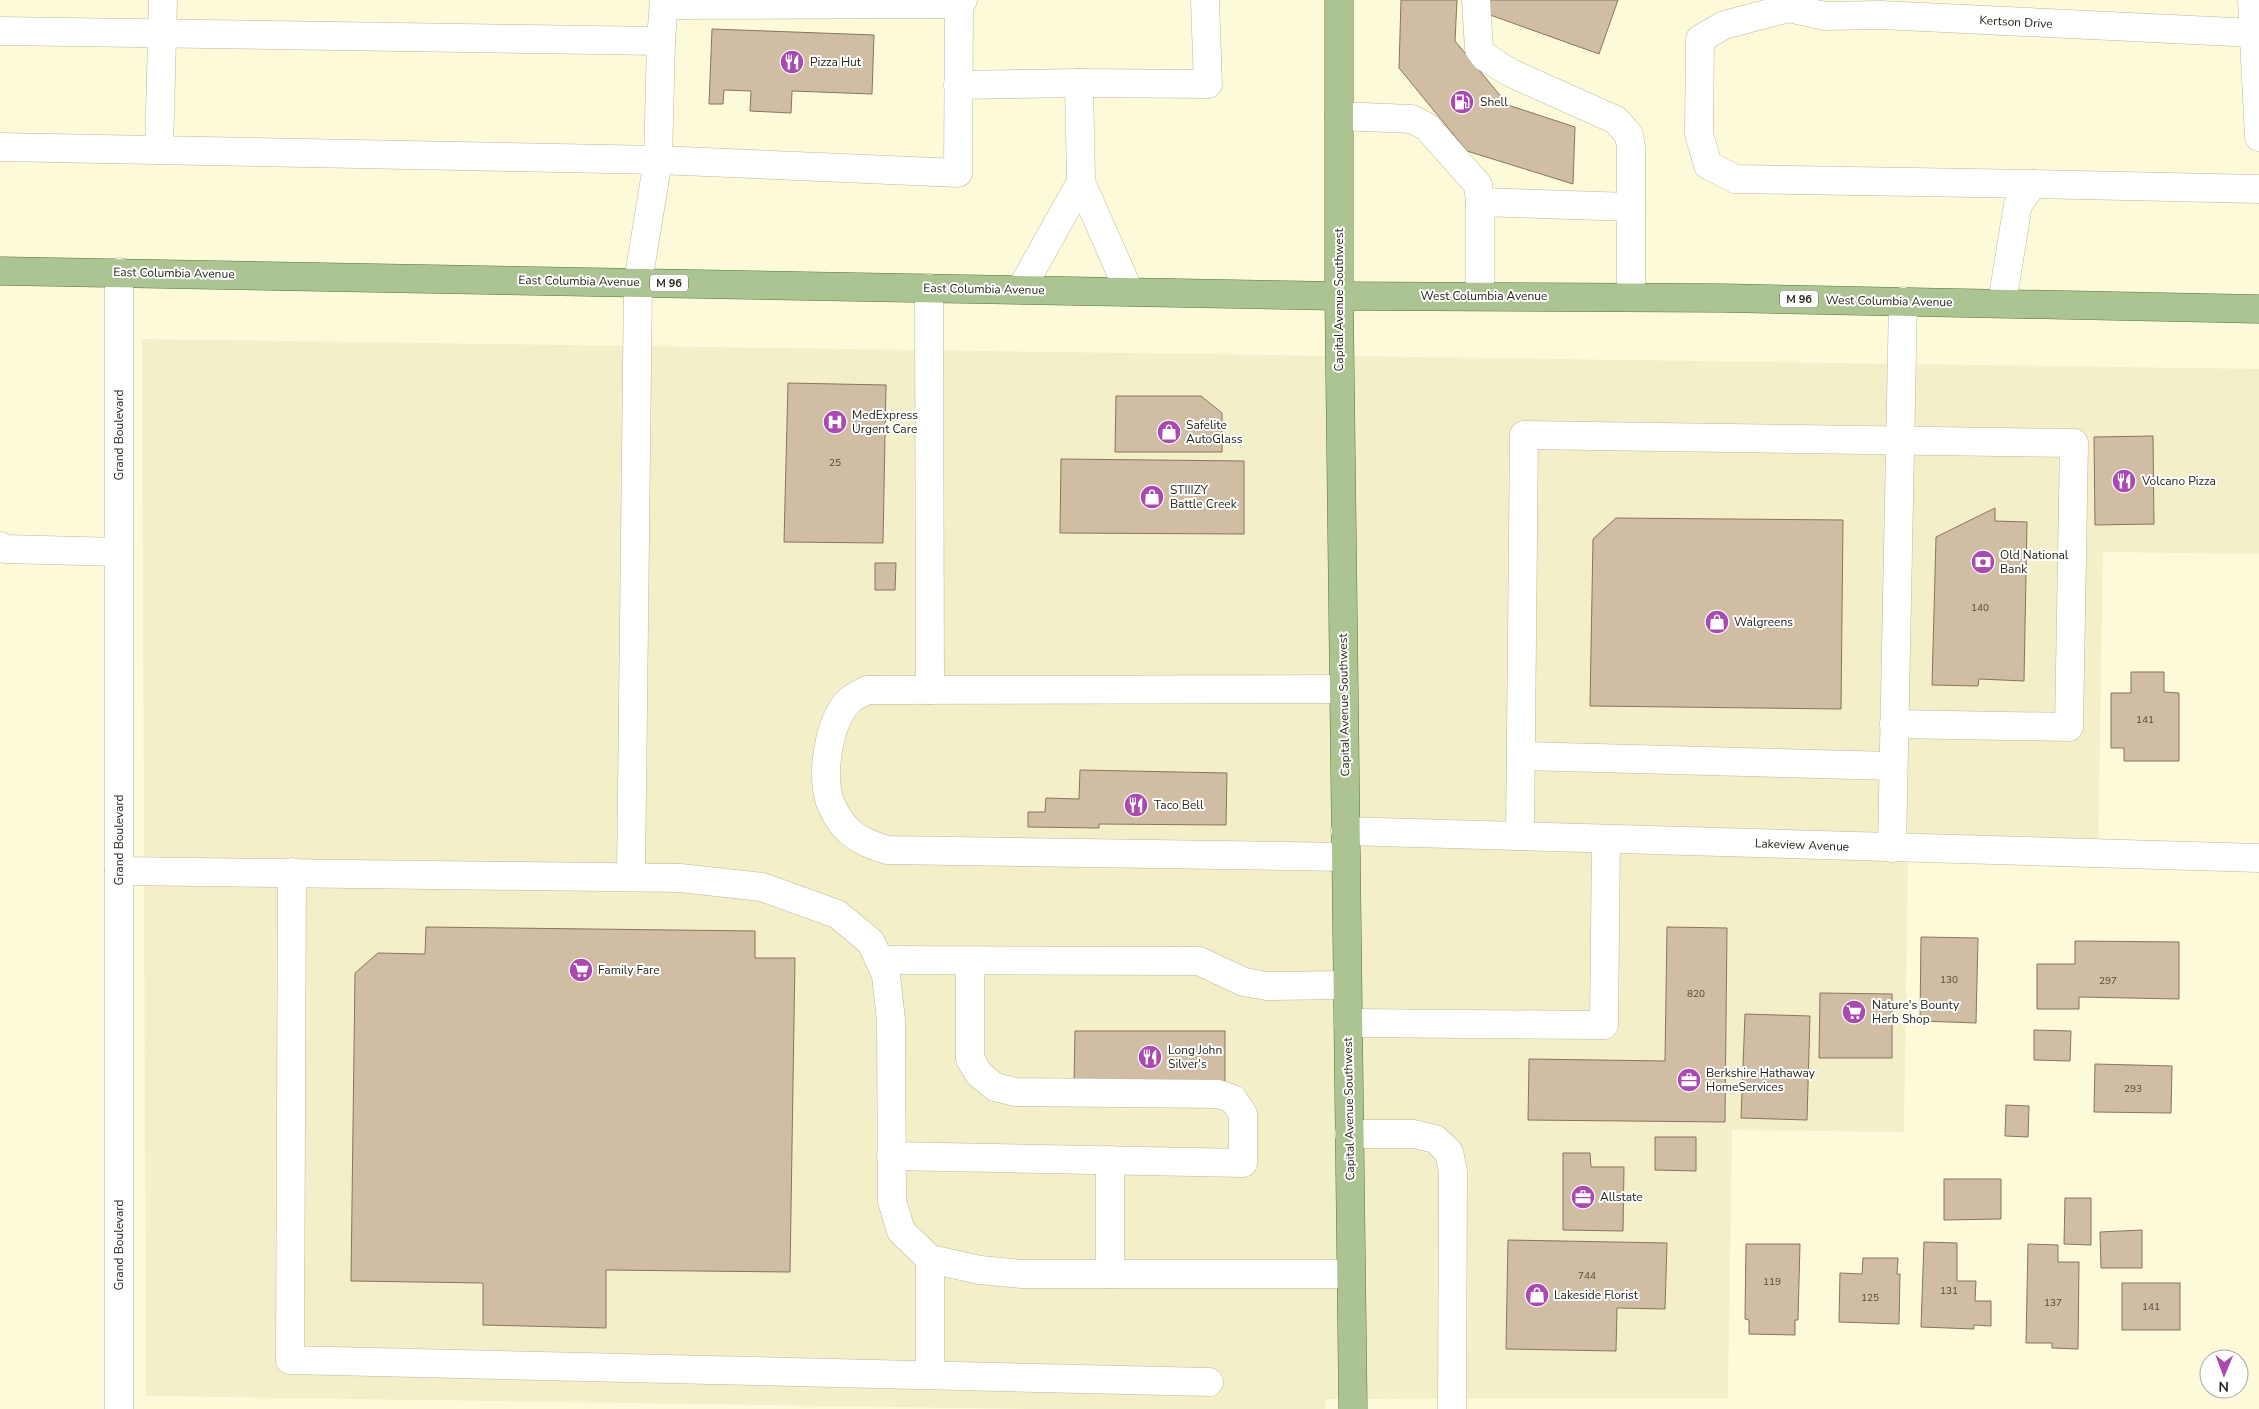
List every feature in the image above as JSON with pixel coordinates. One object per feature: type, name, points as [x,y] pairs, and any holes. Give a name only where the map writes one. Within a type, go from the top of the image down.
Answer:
[{"type":"main road","name":"Capital Avenue Southwest","points":[[1339,0],[1339,296],[1353,1409]]},
{"type":"main road","name":"East Columbia Avenue","points":[[0,271],[1339,296]]},
{"type":"main road","name":"West Columbia Avenue","points":[[1339,296],[1631,297],[2259,309]]},
{"type":"street","points":[[158,150],[163,0]]},
{"type":"street","points":[[958,85],[1079,83],[1208,84],[1205,0]]},
{"type":"street","points":[[1476,0],[1479,49],[1485,57],[1511,73],[1616,120],[1629,135],[1631,147],[1631,297]]},
{"type":"street","points":[[2252,0],[2259,137]]},
{"type":"street","points":[[0,147],[658,160],[958,173],[958,1],[664,2],[661,41],[658,160],[638,282],[631,877]]},
{"type":"street","points":[[1787,4],[1724,25],[1700,39],[1699,134],[1708,165],[1735,179],[2259,189]]},
{"type":"street","name":"Kertson Drive","points":[[1787,4],[1825,16],[1881,15],[2254,33]]},
{"type":"street","points":[[0,31],[661,41]]},
{"type":"street","points":[[1079,83],[1081,182],[1129,291]]},
{"type":"street","points":[[1339,116],[1412,119],[1427,127],[1478,185],[1480,202],[1480,296]]},
{"type":"street","points":[[1021,289],[1081,182]]},
{"type":"street","points":[[2002,303],[2018,204],[2033,184]]},
{"type":"street","points":[[1480,202],[1631,207]]},
{"type":"street","name":"Grand Boulevard","points":[[119,272],[119,1409]]},
{"type":"street","points":[[929,288],[930,690]]},
{"type":"street","points":[[1892,848],[1903,301]]},
{"type":"street","points":[[1520,836],[1524,435],[2074,443],[2069,727],[1894,724]]},
{"type":"street","points":[[0,546],[5,550],[119,552]]},
{"type":"street","name":"Lakeview Avenue","points":[[1344,690],[867,690],[850,699],[837,719],[829,743],[827,772],[830,802],[844,826],[865,843],[887,850],[1346,844],[1520,836],[2259,858]]},
{"type":"street","points":[[1521,756],[1894,766]]},
{"type":"street","points":[[1348,1023],[1604,1025],[1606,839]]},
{"type":"street","points":[[119,871],[680,878],[762,886],[837,914],[871,942],[880,960],[886,975],[891,1020],[892,1201],[902,1232],[930,1259],[989,1271],[1022,1274],[1351,1274]]},
{"type":"street","points":[[292,872],[290,1360],[1209,1382]]},
{"type":"street","points":[[880,960],[1198,962],[1244,982],[1267,986],[1348,985]]},
{"type":"street","points":[[891,1156],[1242,1163],[1243,1114],[1233,1099],[1218,1094],[1015,1092],[995,1086],[979,1074],[970,1059],[970,961]]},
{"type":"street","points":[[1349,1134],[1414,1134],[1435,1140],[1450,1152],[1453,1172],[1452,1409]]},
{"type":"street","points":[[1110,1160],[1110,1274]]},
{"type":"street","points":[[930,1259],[930,1375]]},
{"type":"shaded area","points":[[142,339],[2259,369],[2259,554],[2103,552],[2098,859],[1908,856],[1904,1132],[1732,1130],[1728,1398],[1326,1399],[1325,1409],[1041,1409],[146,1396]]},
{"type":"building","points":[[1401,0],[1457,0],[1455,41],[1508,105],[1575,127],[1573,184],[1467,151],[1399,68]]},
{"type":"building","points":[[1483,0],[1618,0],[1599,54],[1479,11]]},
{"type":"building","name":"Pizza Hut","points":[[712,29],[874,35],[872,94],[792,91],[791,113],[750,111],[751,91],[724,90],[723,104],[709,104]]},
{"type":"building","points":[[788,383],[886,385],[883,543],[784,542]]},
{"type":"building","name":"Safelite AutoGlass","points":[[1116,396],[1201,396],[1222,413],[1222,452],[1115,452]]},
{"type":"building","name":"Volcano Pizza","points":[[2153,436],[2154,524],[2095,525],[2094,437]]},
{"type":"building","name":"STIIIZY Battle Creek","points":[[1061,459],[1244,461],[1244,534],[1060,533]]},
{"type":"building","points":[[1995,508],[1995,521],[2027,522],[2024,681],[1979,679],[1978,686],[1932,685],[1936,537]]},
{"type":"building","name":"Walgreens","points":[[1616,518],[1843,520],[1841,709],[1590,706],[1593,539]]},
{"type":"building","points":[[875,563],[896,563],[895,590],[875,590]]},
{"type":"building","points":[[2131,672],[2164,672],[2164,692],[2179,693],[2179,761],[2124,761],[2124,748],[2111,748],[2111,693],[2131,693]]},
{"type":"building","name":"Taco Bell","points":[[1080,770],[1227,773],[1226,825],[1099,824],[1099,828],[1028,827],[1028,812],[1045,812],[1046,798],[1079,799]]},
{"type":"building","points":[[426,927],[755,931],[755,958],[795,958],[790,1272],[606,1270],[606,1328],[483,1325],[483,1283],[351,1281],[355,973],[378,953],[425,954]]},
{"type":"building","points":[[1667,927],[1727,928],[1725,1122],[1528,1120],[1529,1059],[1665,1061]]},
{"type":"building","points":[[1921,937],[1978,938],[1976,1023],[1920,1021]]},
{"type":"building","points":[[2075,941],[2179,942],[2179,999],[2079,997],[2079,1009],[2037,1009],[2037,964],[2075,964]]},
{"type":"building","points":[[1820,993],[1892,994],[1892,1058],[1819,1058]]},
{"type":"building","points":[[1745,1014],[1810,1016],[1807,1120],[1741,1118]]},
{"type":"building","points":[[2034,1030],[2071,1031],[2070,1061],[2034,1060]]},
{"type":"building","name":"Long John Silver's","points":[[1075,1031],[1225,1031],[1225,1083],[1074,1082]]},
{"type":"building","points":[[2095,1064],[2172,1066],[2171,1113],[2094,1112]]},
{"type":"building","points":[[2006,1105],[2029,1106],[2028,1137],[2005,1136]]},
{"type":"building","points":[[1655,1137],[1696,1137],[1696,1171],[1655,1170]]},
{"type":"building","points":[[1563,1153],[1590,1153],[1591,1167],[1624,1167],[1623,1231],[1563,1230]]},
{"type":"building","points":[[1944,1179],[2001,1179],[2001,1219],[1944,1220]]},
{"type":"building","points":[[2065,1198],[2091,1198],[2091,1245],[2064,1244]]},
{"type":"building","points":[[2142,1230],[2142,1268],[2101,1268],[2100,1232]]},
{"type":"building","points":[[1508,1240],[1667,1243],[1665,1309],[1617,1308],[1616,1351],[1506,1349]]},
{"type":"building","points":[[1924,1242],[1957,1243],[1957,1281],[1976,1281],[1975,1301],[1991,1301],[1991,1326],[1974,1325],[1974,1329],[1921,1327]]},
{"type":"building","points":[[1746,1244],[1800,1244],[1798,1320],[1795,1320],[1795,1335],[1749,1334],[1749,1320],[1745,1319]]},
{"type":"building","points":[[2028,1244],[2058,1245],[2058,1262],[2079,1262],[2078,1349],[2052,1348],[2052,1343],[2026,1343]]},
{"type":"building","points":[[1863,1258],[1898,1258],[1897,1274],[1900,1274],[1899,1324],[1839,1322],[1840,1273],[1862,1274]]},
{"type":"building","points":[[2122,1283],[2180,1283],[2180,1330],[2122,1330]]},
{"type":"place","name":"Pizza Hut","points":[[792,62]]},
{"type":"place","name":"Shell","points":[[1462,102]]},
{"type":"place","name":"MedExpress Urgent Care","points":[[835,422]]},
{"type":"place","name":"Safelite AutoGlass","points":[[1169,432]]},
{"type":"place","name":"Volcano Pizza","points":[[2124,481]]},
{"type":"place","name":"STIIIZY Battle Creek","points":[[1152,497]]},
{"type":"place","name":"Old National Bank","points":[[1983,562]]},
{"type":"place","name":"Walgreens","points":[[1717,622]]},
{"type":"place","name":"Taco Bell","points":[[1136,805]]},
{"type":"place","name":"Family Fare","points":[[581,970]]},
{"type":"place","name":"Nature's Bounty Herb Shop","points":[[1854,1012]]},
{"type":"place","name":"Long John Silver's","points":[[1150,1057]]},
{"type":"place","name":"Berkshire Hathaway HomeServices","points":[[1689,1080]]},
{"type":"place","name":"Allstate","points":[[1583,1197]]},
{"type":"place","name":"Lakeside Florist","points":[[1537,1295]]}]
